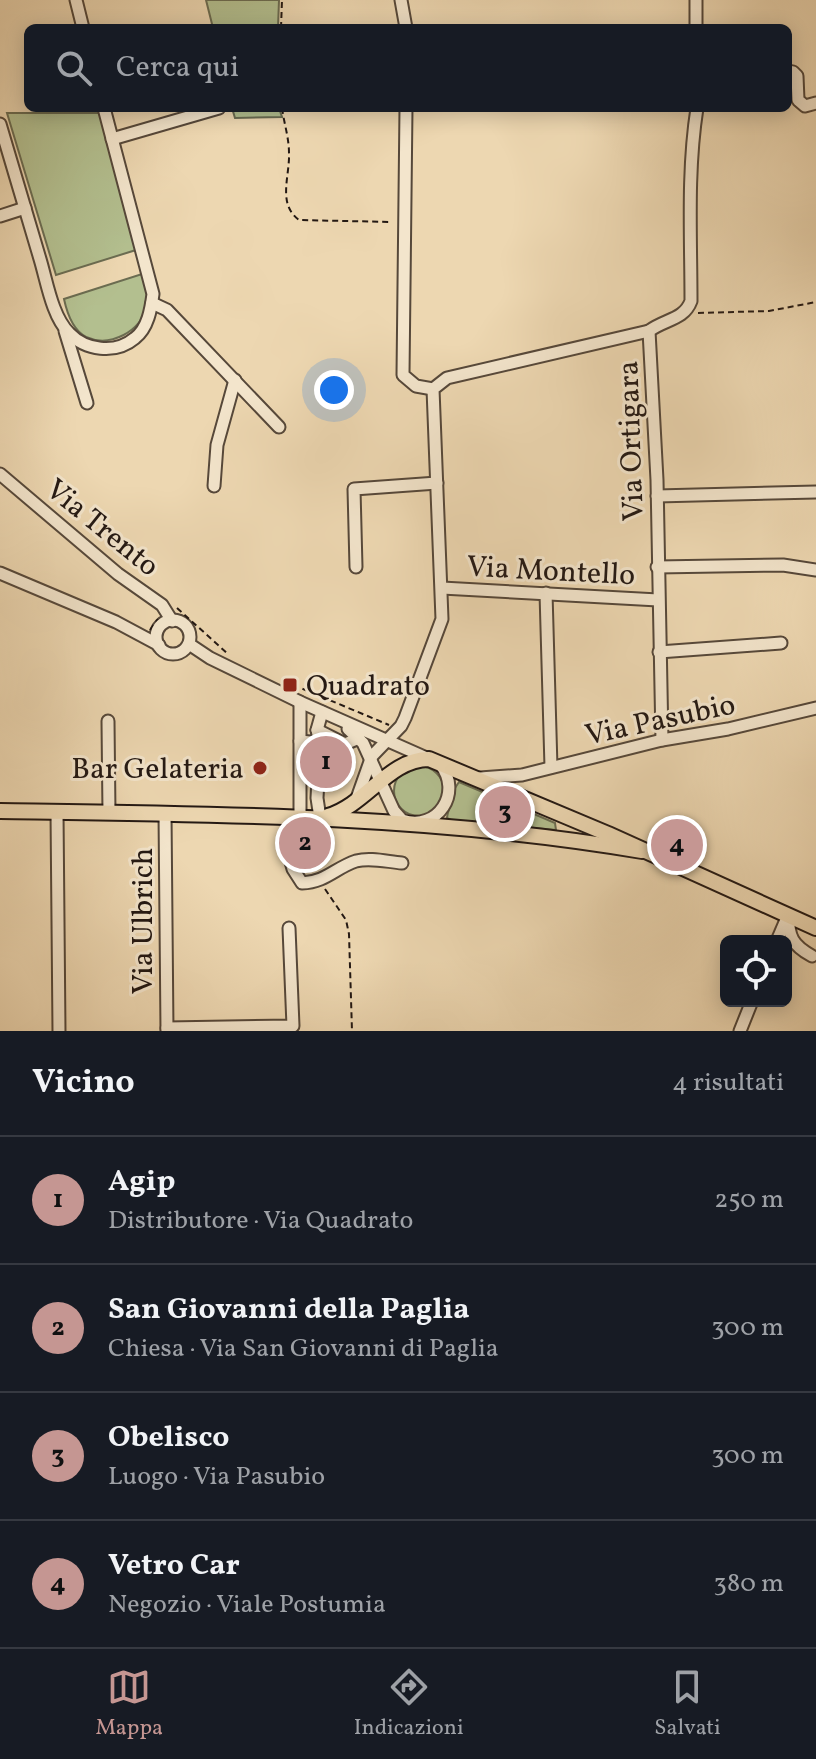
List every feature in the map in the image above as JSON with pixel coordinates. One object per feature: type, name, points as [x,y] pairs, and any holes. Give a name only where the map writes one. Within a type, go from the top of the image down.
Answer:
[{"type":"main road","points":[[320,818],[354,805],[404,764],[416,760],[435,762],[816,928]]},
{"type":"main road","points":[[548,809],[564,825],[561,834],[550,839]]},
{"type":"main road","points":[[0,811],[165,813],[411,823],[642,851]]},
{"type":"street","points":[[76,0],[82,24]]},
{"type":"street","points":[[401,0],[405,24]]},
{"type":"street","points":[[696,0],[696,24]]},
{"type":"street","points":[[792,72],[797,76],[798,100],[805,106],[816,103]]},
{"type":"street","points":[[65,330],[89,347],[104,349],[119,346],[135,338],[145,325],[152,303],[153,294],[105,112]]},
{"type":"street","points":[[112,139],[205,112]]},
{"type":"street","points":[[406,112],[403,375],[416,386],[433,389],[447,378],[649,331]]},
{"type":"street","points":[[687,311],[691,301],[692,139],[696,112]]},
{"type":"street","points":[[1,130],[87,403]]},
{"type":"street","points":[[0,216],[25,208]]},
{"type":"street","points":[[152,303],[167,310],[279,427]]},
{"type":"street","name":"Via Ortigara","points":[[662,740],[657,496],[649,331],[687,311]]},
{"type":"street","points":[[214,486],[217,445],[235,380]]},
{"type":"street","points":[[354,805],[370,761],[401,726],[442,619],[433,389]]},
{"type":"street","name":"Via Trento","points":[[0,474],[118,574],[162,605],[172,621]]},
{"type":"street","points":[[356,567],[354,489],[437,483]]},
{"type":"street","points":[[657,496],[816,492]]},
{"type":"street","points":[[657,567],[783,565],[816,570]]},
{"type":"street","points":[[0,573],[116,622],[167,652],[177,654],[189,644]]},
{"type":"street","name":"Via Montello","points":[[442,588],[658,600]]},
{"type":"street","points":[[546,593],[551,767]]},
{"type":"street","points":[[154,631],[172,621],[187,627],[189,644]]},
{"type":"street","points":[[116,622],[154,631]]},
{"type":"street","points":[[154,631],[159,645]]},
{"type":"street","points":[[659,652],[781,643]]},
{"type":"street","points":[[189,644],[210,658],[300,702],[327,714],[385,741],[435,762],[449,781],[447,803],[431,819],[411,823],[397,816],[359,738],[327,714]]},
{"type":"street","points":[[300,702],[300,817],[289,855],[293,869],[302,883],[319,882],[355,861],[367,859],[402,863]]},
{"type":"street","name":"Via Pasubio","points":[[475,779],[515,776],[662,740],[728,729],[816,708]]},
{"type":"street","points":[[320,818],[317,798],[320,743],[317,730],[327,714]]},
{"type":"street","points":[[108,721],[109,813]]},
{"type":"street","points":[[317,730],[345,744],[359,738]]},
{"type":"street","points":[[300,741],[320,743]]},
{"type":"street","points":[[511,793],[511,781],[515,776]]},
{"type":"street","points":[[57,812],[59,1031]]},
{"type":"street","name":"Via Ulbrich","points":[[165,813],[167,1029],[293,1026],[289,928]]},
{"type":"street","points":[[780,935],[788,916]]},
{"type":"street","points":[[788,916],[793,943],[812,956]]},
{"type":"street","points":[[740,1031],[750,1007]]},
{"type":"path","points":[[281,24],[282,0]]},
{"type":"path","points":[[283,112],[289,153],[285,200],[290,213],[299,220],[406,223]]},
{"type":"path","points":[[687,311],[697,314],[769,311],[816,302]]},
{"type":"path","points":[[154,631],[162,605],[168,600],[236,661]]},
{"type":"path","points":[[278,679],[391,726],[394,723],[401,726]]},
{"type":"path","points":[[319,882],[346,920],[352,1031]]},
{"type":"green space","points":[[206,0],[279,0],[278,24],[212,24]]},
{"type":"green space","points":[[233,112],[280,112],[282,117],[235,118]]},
{"type":"green space","points":[[7,113],[101,113],[136,250],[56,275]]},
{"type":"green space","points":[[142,274],[147,306],[132,330],[115,339],[95,340],[86,337],[74,326],[64,299]]},
{"type":"green space","points":[[419,766],[437,773],[444,791],[437,809],[419,816],[401,809],[394,791],[401,773]]},
{"type":"green space","points":[[459,782],[555,823],[556,830],[451,820],[447,818]]},
{"type":"place","name":"Quadrato","points":[[290,685]]},
{"type":"place","name":"Agip","points":[[326,762]]},
{"type":"place","name":"Bar Gelateria","points":[[260,768]]},
{"type":"place","name":"Obelisco","points":[[505,812]]},
{"type":"place","name":"San Giovanni della Paglia","points":[[305,843]]},
{"type":"place","name":"Vetro Car","points":[[677,845]]}]
